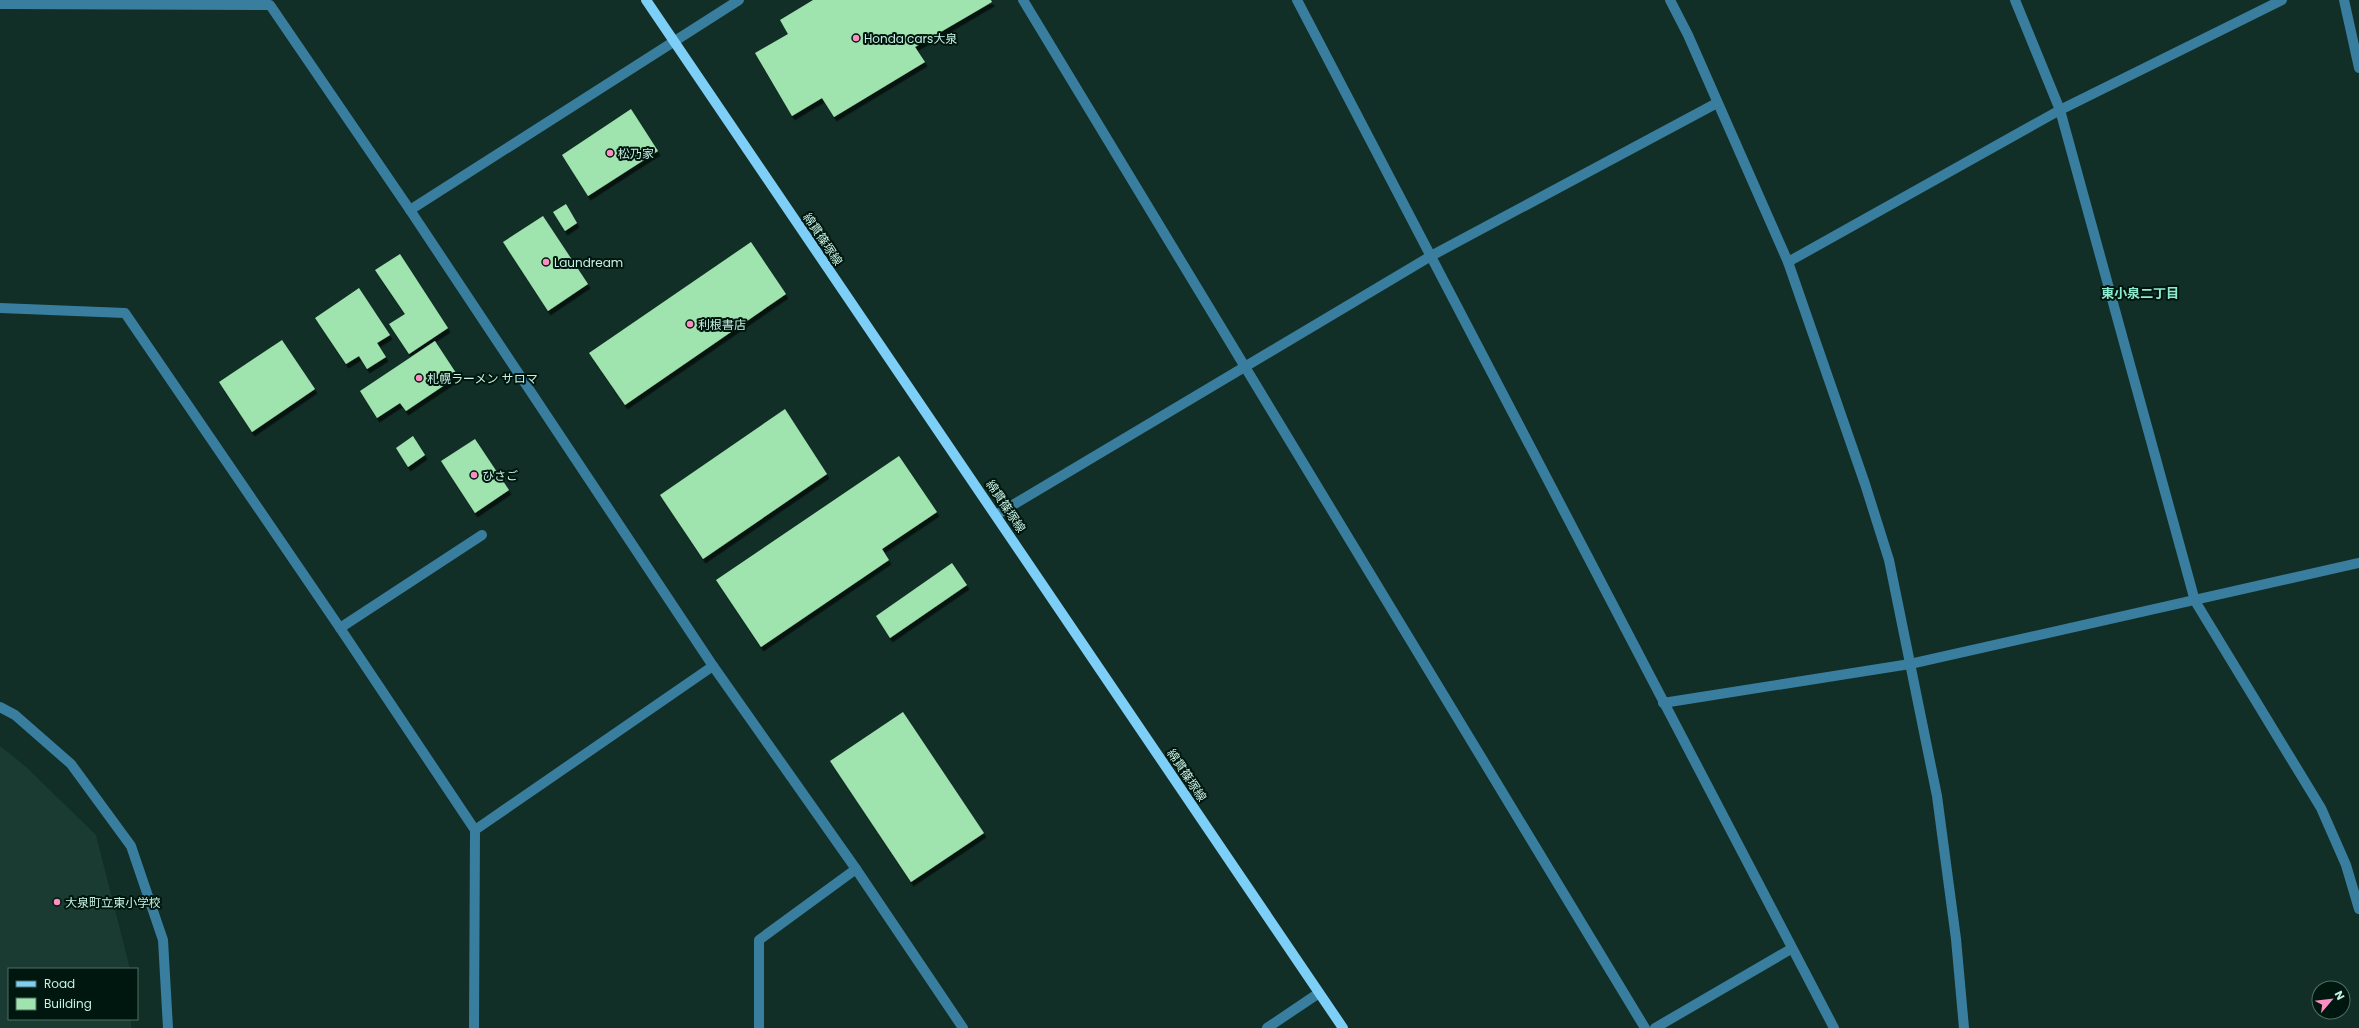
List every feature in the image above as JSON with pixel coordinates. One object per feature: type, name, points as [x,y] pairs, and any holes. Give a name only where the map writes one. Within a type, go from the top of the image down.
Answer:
[{"type":"main road","name":"綿貫篠塚線","points":[[646,0],[1343,1028]]},
{"type":"street","points":[[410,210],[674,40],[739,0]]},
{"type":"street","points":[[1023,0],[1243,366],[1645,1028]]},
{"type":"street","points":[[1297,0],[1791,949],[1834,1028]]},
{"type":"street","points":[[1670,0],[1688,35],[1788,262],[1865,484],[1889,560],[1937,796],[1956,939],[1964,1028]]},
{"type":"street","points":[[2015,0],[2060,110],[2195,601],[2321,808],[2346,865],[2359,909]]},
{"type":"street","points":[[1788,262],[2060,110],[2282,0]]},
{"type":"street","points":[[2344,0],[2359,68]]},
{"type":"street","points":[[0,4],[270,5],[410,210],[713,666],[856,869],[963,1028]]},
{"type":"street","points":[[996,515],[1243,366],[1431,256],[1717,103]]},
{"type":"street","points":[[0,308],[124,313],[340,628],[475,830],[474,1028]]},
{"type":"street","points":[[340,628],[482,535]]},
{"type":"street","points":[[1663,703],[1910,664],[2359,564]]},
{"type":"street","points":[[475,830],[713,666]]},
{"type":"street","points":[[0,707],[15,716],[71,764],[132,846],[163,940],[168,1028]]},
{"type":"street","points":[[759,1028],[759,940],[856,869]]},
{"type":"street","points":[[1655,1028],[1791,949]]},
{"type":"street","points":[[1267,1028],[1319,992]]},
{"type":"shaded area","name":"大泉町立東小学校","points":[[0,746],[25,766],[96,835],[130,968],[8,968],[8,1020],[131,1020],[131,1028],[0,1028]]},
{"type":"building","points":[[813,0],[991,0],[992,2],[915,47],[925,62],[834,117],[822,98],[792,116],[755,53],[788,34],[780,20]]},
{"type":"building","points":[[631,109],[658,151],[588,196],[562,155]]},
{"type":"building","points":[[566,204],[577,223],[565,231],[553,212]]},
{"type":"building","points":[[543,216],[588,284],[548,311],[503,242]]},
{"type":"building","points":[[751,242],[786,294],[625,405],[589,353]]},
{"type":"building","points":[[400,254],[448,328],[409,354],[389,324],[405,314],[375,270]]},
{"type":"building","points":[[359,288],[390,335],[377,343],[386,357],[367,369],[359,356],[346,364],[315,318]]},
{"type":"building","points":[[282,340],[315,389],[252,432],[219,382]]},
{"type":"building","points":[[435,341],[458,376],[406,411],[400,403],[377,418],[360,391]]},
{"type":"building","points":[[785,409],[827,474],[703,559],[660,495]]},
{"type":"building","points":[[413,436],[425,455],[408,467],[396,448]]},
{"type":"building","points":[[475,439],[509,490],[475,513],[441,461]]},
{"type":"building","points":[[899,456],[937,512],[882,549],[889,560],[761,647],[716,580]]},
{"type":"building","points":[[952,563],[967,585],[890,638],[876,616]]},
{"type":"building","points":[[903,712],[984,833],[911,882],[830,761]]},
{"type":"place","name":"Honda cars大泉","points":[[856,38]]},
{"type":"place","name":"松乃家","points":[[610,153]]},
{"type":"place","name":"Laundream","points":[[546,262]]},
{"type":"place","name":"利根書店","points":[[690,324]]},
{"type":"place","name":"札幌ラーメン サロマ","points":[[419,378]]},
{"type":"place","name":"ひさご","points":[[474,475]]},
{"type":"place","name":"大泉町立東小学校","points":[[57,902]]},
{"type":"district","name":"東小泉二丁目","points":[[2140,293]]}]
